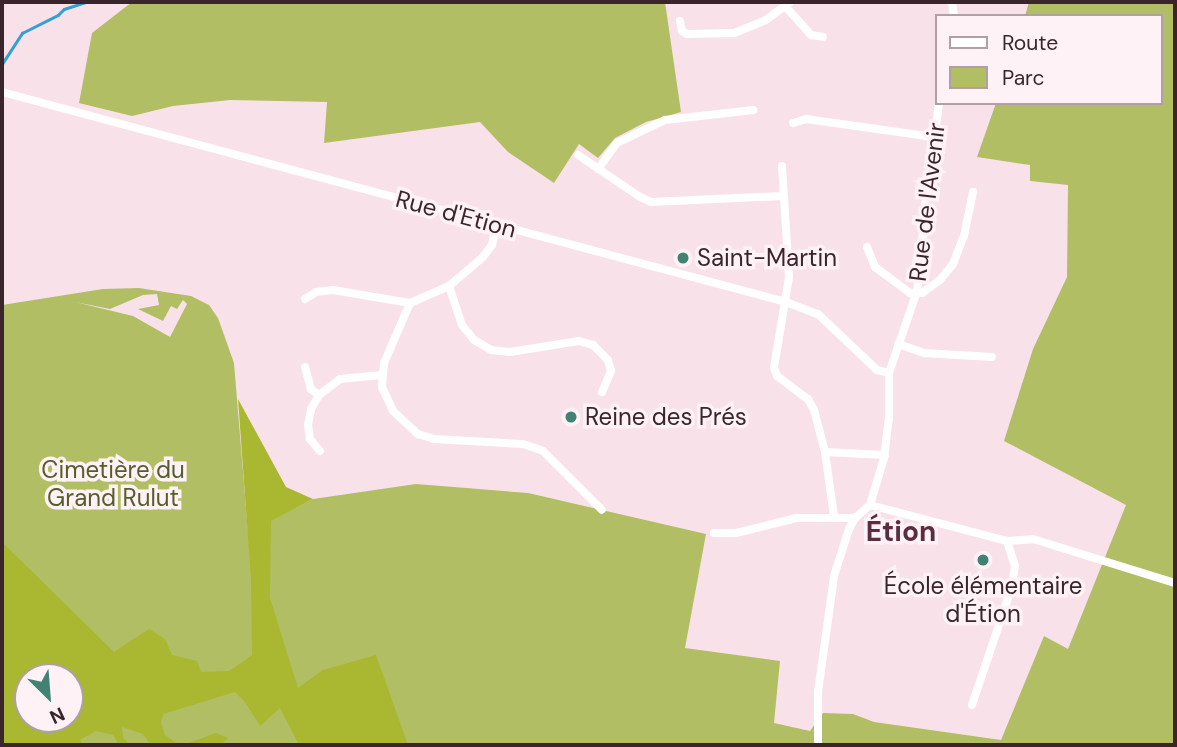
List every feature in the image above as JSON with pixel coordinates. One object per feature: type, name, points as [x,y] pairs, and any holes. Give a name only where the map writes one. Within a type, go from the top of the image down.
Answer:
[{"type":"street","points":[[680,21],[682,31],[687,34],[734,33],[766,20],[788,4],[811,35],[823,37]]},
{"type":"street","name":"Rue d'Etion","points":[[2,92],[786,302],[818,314],[877,370],[889,373]]},
{"type":"street","name":"Rue de l'Avenir","points":[[870,505],[885,455],[889,419],[889,373],[916,294],[922,263],[923,220],[939,105]]},
{"type":"street","points":[[598,169],[617,143],[665,120],[753,110]]},
{"type":"street","points":[[793,123],[806,119],[934,137]]},
{"type":"street","points":[[578,155],[639,197],[651,202],[783,197]]},
{"type":"street","points":[[782,166],[788,258],[786,302],[774,368],[777,376],[808,399],[814,410],[825,452],[834,516]]},
{"type":"street","points":[[867,247],[875,267],[916,294],[940,280],[953,264],[964,236],[973,192]]},
{"type":"street","points":[[305,299],[316,292],[332,290],[410,303],[449,286],[482,257],[492,244],[496,225]]},
{"type":"street","points":[[733,256],[788,258]]},
{"type":"street","points":[[449,286],[462,324],[474,340],[491,350],[510,352],[579,341],[593,345],[608,360],[611,371],[602,392]]},
{"type":"street","points":[[410,303],[384,363],[382,375],[382,387],[393,411],[418,434],[434,439],[523,444],[543,451],[603,510]]},
{"type":"street","points":[[898,344],[924,353],[992,357]]},
{"type":"street","points":[[305,367],[312,389],[319,395]]},
{"type":"street","points":[[320,451],[310,439],[308,425],[311,409],[319,395],[340,380],[382,375]]},
{"type":"street","points":[[825,452],[885,455]]},
{"type":"street","points":[[818,745],[818,692],[834,576],[855,518],[870,505],[1007,541],[1033,539],[1175,583]]},
{"type":"street","points":[[714,533],[736,533],[796,518],[855,518]]},
{"type":"street","points":[[972,705],[1011,589],[1015,566],[1007,541]]},
{"type":"green space","points":[[132,2],[665,2],[681,112],[646,122],[615,138],[598,158],[579,144],[554,183],[508,152],[480,122],[324,143],[327,102],[230,100],[173,106],[132,116],[79,103],[92,33]]},
{"type":"green space","name":"Cimetière du Grand Rulut","points":[[1029,2],[1175,2],[1175,745],[2,745],[2,305],[103,289],[139,288],[191,296],[209,305],[218,318],[234,363],[248,532],[313,499],[416,484],[528,493],[706,534],[685,648],[780,661],[774,723],[810,731],[823,713],[853,714],[874,722],[1001,740],[1044,636],[1068,649],[1126,505],[1004,441],[1033,349],[1067,277],[1068,185],[1030,181],[1030,165],[977,157],[995,105],[1163,105],[1163,14],[1026,14]],"holes":[[[157,294],[159,305],[138,309],[163,321],[171,306],[177,309],[183,300],[187,304],[170,337],[133,316],[75,302],[110,309],[143,295]]]},
{"type":"green space","points":[[238,399],[286,487],[313,499],[271,521],[270,598],[298,688],[323,670],[376,655],[408,745],[299,745],[280,708],[260,726],[245,702],[235,692],[163,714],[161,723],[165,735],[179,745],[151,745],[143,734],[122,727],[123,738],[130,745],[119,745],[113,735],[96,731],[80,740],[83,745],[2,745],[2,542],[114,652],[149,629],[165,639],[172,655],[197,661],[201,672],[229,671],[252,655],[251,579]]},
{"type":"green space","points":[[216,733],[228,738],[221,745],[183,745]]},
{"type":"waterway","points":[[2,64],[22,33],[58,15],[64,9],[86,2]]},
{"type":"place","name":"Saint-Martin","points":[[683,258]]},
{"type":"place","name":"Reine des Prés","points":[[571,417]]},
{"type":"place","name":"École élémentaire d'Étion","points":[[983,560]]},
{"type":"district","name":"Étion","points":[[901,532]]}]
